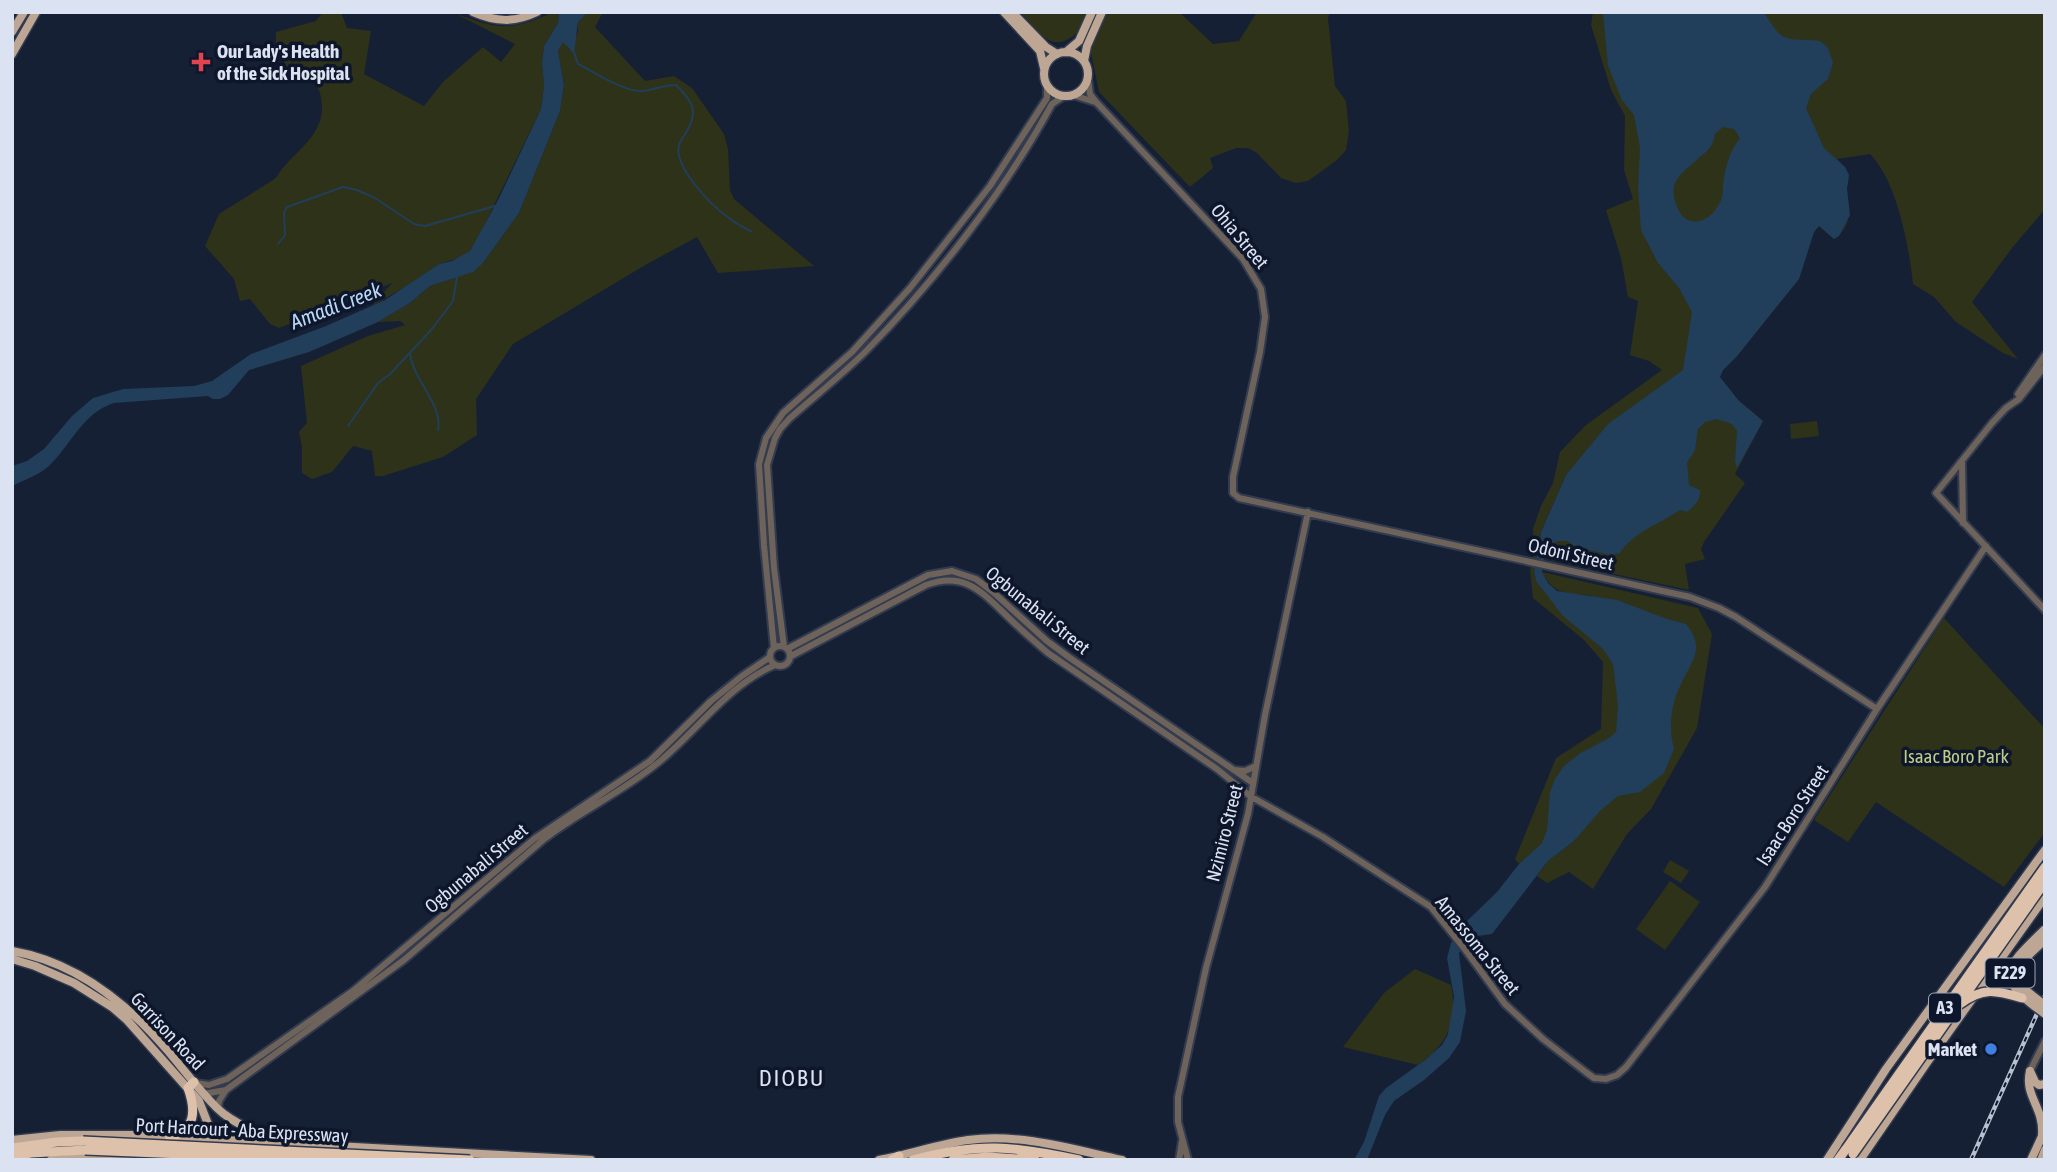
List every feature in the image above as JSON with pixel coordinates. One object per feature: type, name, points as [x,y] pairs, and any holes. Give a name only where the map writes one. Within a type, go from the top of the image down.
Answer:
[{"type":"highway","name":"A3","points":[[1852,1156],[2045,867]]},
{"type":"highway","name":"A3","points":[[1838,1160],[1852,1156],[2045,882]]},
{"type":"highway","points":[[1953,1010],[1981,992],[2004,992],[2022,998]]},
{"type":"highway","points":[[170,1138],[185,1131],[192,1117],[191,1085]]},
{"type":"highway","name":"Port Harcourt - Aba Expressway","points":[[12,1148],[180,1144],[470,1160]]},
{"type":"highway","name":"Port Harcourt - Aba Expressway","points":[[12,1156],[84,1145],[328,1160]]},
{"type":"highway","points":[[913,1160],[941,1152],[996,1146],[1079,1160]]},
{"type":"highway","points":[[953,1160],[988,1157],[1035,1160]]},
{"type":"main road","points":[[12,32],[24,12]]},
{"type":"main road","points":[[12,54],[36,12]]},
{"type":"main road","points":[[473,12],[503,21],[521,19],[535,13]]},
{"type":"main road","points":[[1004,12],[1040,51],[1047,86],[1054,93],[1068,96],[1084,88],[1088,79],[1084,61],[1075,54],[1046,47],[1012,12]]},
{"type":"main road","points":[[1045,70],[1049,61],[1079,41],[1092,12]]},
{"type":"main road","points":[[1084,61],[1101,12]]},
{"type":"main road","points":[[1827,1160],[1886,1069],[2045,850]]},
{"type":"main road","points":[[1852,1156],[1957,1020],[2045,897]]},
{"type":"main road","name":"F229","points":[[2045,929],[2019,953],[2012,965],[2011,982],[2022,998],[2045,1014]]},
{"type":"main road","name":"F229","points":[[2045,940],[2022,961],[2017,976],[2025,991],[2045,1005]]},
{"type":"main road","name":"Garrison Road","points":[[12,951],[75,972],[115,997],[138,1017],[191,1085],[204,1110],[208,1124],[208,1160]]},
{"type":"main road","name":"Garrison Road","points":[[12,959],[58,975],[112,1007],[218,1109],[239,1125],[272,1142]]},
{"type":"main road","points":[[1934,1003],[1957,1020]]},
{"type":"main road","points":[[2030,1071],[2035,1082],[2039,1085],[2045,1084]]},
{"type":"main road","points":[[2030,1071],[2029,1091],[2041,1115],[2043,1132],[2031,1160]]},
{"type":"main road","points":[[12,1140],[60,1135],[113,1134],[591,1160]]},
{"type":"main road","points":[[879,1160],[969,1140],[1004,1139],[1031,1141],[1122,1160]]},
{"type":"main road","points":[[272,1142],[277,1147],[277,1160]]},
{"type":"main road","points":[[2040,1160],[2045,1150]]},
{"type":"main road","points":[[51,1160],[92,1157],[148,1160]]},
{"type":"street","name":"Ohia Street","points":[[1088,79],[1090,94],[1097,103],[1243,259],[1261,289],[1265,312],[1263,337],[1233,477],[1233,493]]},
{"type":"street","points":[[775,665],[770,657],[774,648],[759,464],[766,438],[783,413],[852,352],[902,297],[990,186],[1047,98],[1047,86]]},
{"type":"street","points":[[774,648],[787,650],[774,568],[767,465],[780,429],[865,351],[915,297],[965,236],[997,191],[1052,104],[1068,96],[1097,103]]},
{"type":"street","points":[[990,186],[997,191]]},
{"type":"street","points":[[2045,355],[2011,404],[1992,423],[1936,494],[2045,610]]},
{"type":"street","points":[[2011,404],[2019,399],[2045,366]]},
{"type":"street","points":[[1962,461],[1963,523]]},
{"type":"street","name":"Odoni Street","points":[[1233,493],[1246,500],[1690,597],[1719,608],[1877,709]]},
{"type":"street","name":"Nzimiro Street","points":[[1188,1160],[1178,1122],[1178,1097],[1206,968],[1248,814],[1265,715],[1308,512]]},
{"type":"street","name":"Isaac Boro Street","points":[[1602,1080],[1611,1078],[1626,1067],[1765,887],[1877,709],[1986,546]]},
{"type":"street","name":"Ogbunabali Street","points":[[787,650],[928,575],[958,571],[984,583],[1047,641],[1253,783]]},
{"type":"street","name":"Ogbunabali Street","points":[[787,650],[926,585],[945,579],[962,582],[979,590],[1048,653],[1217,769],[1250,796]]},
{"type":"street","name":"Ogbunabali Street","points":[[204,1094],[226,1090],[376,982],[542,840],[641,776],[673,750],[723,700],[757,674],[775,665],[786,665],[787,650]]},
{"type":"street","name":"Ogbunabali Street","points":[[191,1085],[209,1085],[227,1079],[353,991],[534,839],[650,761],[711,701],[770,657]]},
{"type":"street","points":[[1233,770],[1249,770],[1256,766]]},
{"type":"street","name":"Amassoma Street","points":[[1250,796],[1323,837],[1432,907],[1519,1019],[1587,1073],[1602,1080]]},
{"type":"street","points":[[2030,1071],[2045,1041]]},
{"type":"street","points":[[218,1109],[219,1101],[226,1090]]},
{"type":"street","points":[[1179,1160],[1182,1140]]},
{"type":"green space","points":[[323,12],[341,12],[347,28],[371,31],[364,74],[424,106],[443,82],[483,47],[501,62],[515,44],[456,14],[492,25],[511,26],[547,15],[547,12],[559,12],[558,23],[544,46],[541,109],[470,251],[462,257],[439,264],[372,306],[392,283],[279,328],[270,324],[250,299],[240,301],[234,279],[205,246],[219,214],[276,178],[317,128],[322,106],[319,90],[309,78],[293,80],[276,45],[276,32],[316,21]]},
{"type":"green space","points":[[588,12],[603,12],[595,27],[645,81],[674,76],[692,88],[724,134],[728,149],[730,190],[734,199],[814,266],[718,273],[697,237],[513,344],[476,399],[477,435],[443,457],[383,476],[375,476],[372,451],[353,446],[332,472],[312,479],[302,473],[299,432],[307,423],[301,366],[368,336],[405,325],[400,321],[378,322],[410,303],[430,286],[454,278],[483,263],[519,213],[560,111],[564,85],[558,51],[563,41],[570,50],[578,32],[578,22]]},
{"type":"green space","points":[[1020,12],[1091,12],[1078,32],[1066,41],[1059,42],[1044,37]]},
{"type":"green space","points":[[1107,12],[1179,12],[1213,44],[1239,41],[1257,12],[1330,12],[1328,18],[1335,86],[1346,101],[1349,131],[1346,150],[1308,181],[1296,183],[1281,178],[1257,153],[1248,148],[1236,148],[1210,158],[1213,168],[1190,187],[1099,92],[1090,48]]},
{"type":"green space","points":[[1593,12],[1658,12],[1649,153],[1710,287],[1683,370],[1566,475],[1541,532],[1534,571],[1536,581],[1652,672],[1563,826],[1519,864],[1515,859],[1556,758],[1601,729],[1603,662],[1584,640],[1533,598],[1530,570],[1534,554],[1533,529],[1553,483],[1560,452],[1586,425],[1662,370],[1649,361],[1630,355],[1638,301],[1628,297],[1621,258],[1606,210],[1633,199],[1624,170],[1625,116],[1611,90],[1591,25]]},
{"type":"green space","points":[[1718,12],[2045,12],[2045,209],[1972,302],[2018,359],[2003,353],[1956,322],[1934,297],[1913,284],[1900,215],[1888,180],[1870,154],[1837,159],[1848,176],[1849,210],[1845,228],[1834,239],[1819,226],[1814,232],[1799,279],[1719,377],[1739,401],[1763,421],[1735,474],[1745,483],[1701,549],[1705,559],[1685,564],[1689,590],[1544,559],[1547,545],[1701,376],[1704,252],[1666,197]]},
{"type":"green space","points":[[1817,421],[1819,436],[1791,439],[1790,424]]},
{"type":"green space","points":[[1542,572],[1698,608],[1712,634],[1697,728],[1651,809],[1627,834],[1593,889],[1569,872],[1547,883],[1537,876],[1548,861],[1574,841],[1647,746],[1592,596],[1557,590]]},
{"type":"green space","name":"Isaac Boro Park","points":[[1944,618],[2045,729],[2045,832],[2004,887],[1876,802],[1848,842],[1814,820]]},
{"type":"green space","points":[[1670,860],[1689,871],[1681,883],[1663,872]]},
{"type":"green space","points":[[1670,881],[1700,902],[1665,950],[1636,929]]},
{"type":"green space","points":[[1415,969],[1451,985],[1452,1021],[1437,1049],[1418,1065],[1343,1047],[1384,993]]},
{"type":"water","points":[[559,12],[588,12],[578,22],[574,54],[563,42],[558,51],[564,85],[560,111],[519,213],[483,263],[473,272],[430,286],[410,303],[378,322],[309,352],[249,370],[228,395],[220,399],[208,396],[114,403],[104,407],[86,421],[47,468],[12,486],[12,466],[27,461],[44,449],[72,416],[93,398],[123,389],[194,386],[212,381],[251,354],[385,300],[439,264],[452,261],[470,251],[499,198],[541,109],[544,46],[558,23]]},
{"type":"water","points":[[1603,12],[1764,12],[1776,30],[1786,38],[1820,41],[1828,48],[1833,63],[1828,79],[1811,94],[1806,108],[1824,148],[1845,167],[1849,175],[1847,189],[1850,215],[1839,236],[1834,239],[1819,226],[1814,232],[1799,279],[1723,370],[1720,377],[1739,401],[1763,421],[1737,468],[1737,431],[1732,424],[1717,419],[1705,422],[1698,429],[1695,450],[1687,463],[1689,485],[1700,490],[1698,500],[1690,510],[1680,510],[1647,529],[1632,539],[1620,553],[1610,555],[1576,547],[1567,541],[1547,545],[1542,572],[1548,583],[1557,591],[1617,600],[1686,624],[1692,633],[1695,654],[1673,708],[1671,733],[1674,749],[1664,773],[1640,792],[1618,796],[1600,811],[1574,841],[1548,861],[1492,934],[1470,937],[1459,953],[1466,1011],[1460,1042],[1449,1058],[1394,1101],[1385,1115],[1367,1160],[1354,1160],[1364,1142],[1379,1096],[1442,1045],[1448,1034],[1454,997],[1447,958],[1451,943],[1468,920],[1542,843],[1547,830],[1550,792],[1564,766],[1616,732],[1618,706],[1613,664],[1603,649],[1563,616],[1536,581],[1534,571],[1541,532],[1566,475],[1608,424],[1683,370],[1692,312],[1679,288],[1658,263],[1641,230],[1638,188],[1640,148],[1634,115],[1622,100],[1608,66]],"holes":[[[1723,127],[1734,129],[1740,138],[1727,165],[1720,202],[1705,219],[1687,220],[1682,216],[1675,199],[1674,191],[1678,178],[1709,149],[1715,134]]]},
{"type":"waterway","points":[[574,52],[578,64],[627,88],[642,91],[676,85],[690,101],[693,111],[691,124],[679,145],[682,164],[695,185],[713,205],[752,232]]},
{"type":"waterway","points":[[278,244],[285,235],[284,213],[287,207],[343,187],[375,198],[414,224],[425,226],[495,206]]},
{"type":"waterway","points":[[348,426],[378,383],[390,374],[432,329],[453,301],[457,277]]},
{"type":"waterway","points":[[410,354],[436,411],[438,430]]},
{"type":"railway","points":[[1971,1160],[2045,996]]},
{"type":"place","name":"Our Lady's Health of the Sick Hospital","points":[[201,62]]},
{"type":"place","name":"Market","points":[[1991,1049]]},
{"type":"district","name":"DIOBU","points":[[792,1078]]},
{"type":"water label","name":"Amadi Creek","points":[[336,306]]}]
